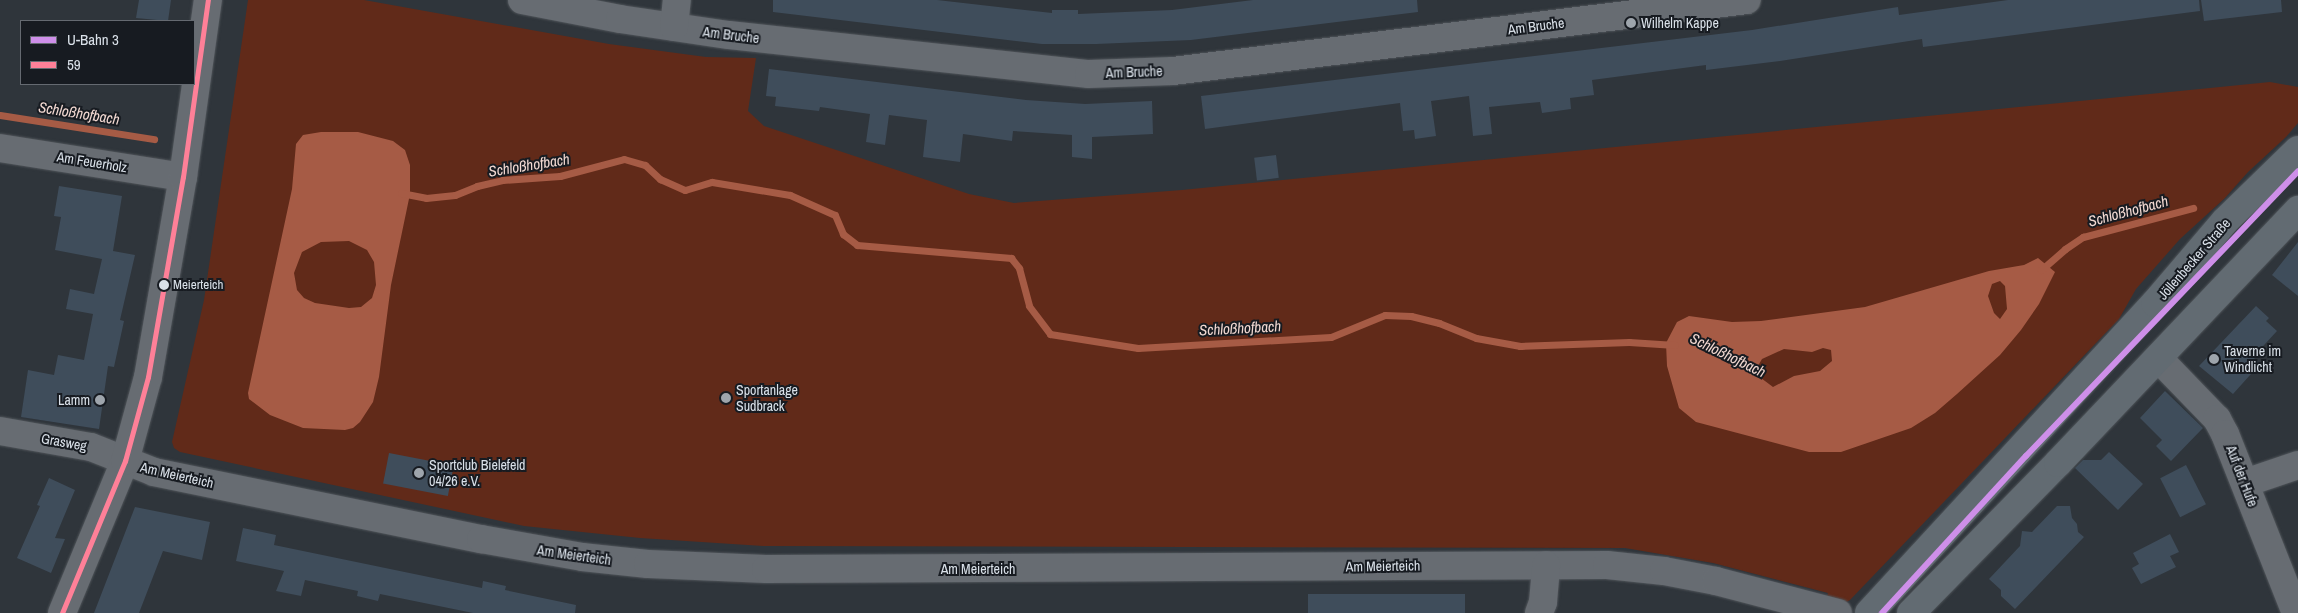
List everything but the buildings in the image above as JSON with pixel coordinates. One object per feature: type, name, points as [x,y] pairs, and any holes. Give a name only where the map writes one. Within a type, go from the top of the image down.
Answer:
[{"type":"main road","name":"Jöllenbecker Straße","points":[[1868,613],[2155,304],[2219,228],[2298,150]]},
{"type":"main road","points":[[1911,613],[2158,358],[2298,210]]},
{"type":"street","points":[[62,613],[125,461],[148,377],[183,177],[208,0]]},
{"type":"street","name":"Am Bruche","points":[[522,0],[620,19],[674,27],[1029,69],[1089,74],[1173,71],[1747,0]]},
{"type":"street","points":[[674,27],[676,0]]},
{"type":"street","name":"Am Feuerholz","points":[[0,148],[183,177]]},
{"type":"street","name":"Auf der Hufe","points":[[2158,358],[2218,419],[2296,613]]},
{"type":"street","name":"Grasweg","points":[[0,431],[91,447],[125,461]]},
{"type":"street","name":"Am Meierteich","points":[[125,461],[154,472],[481,539],[582,557],[694,568],[1072,569],[1608,565],[1664,570],[1716,581],[1838,613]]},
{"type":"street","points":[[2245,483],[2298,465]]},
{"type":"street","points":[[1539,613],[1543,602],[1546,565]]},
{"type":"shaded area","points":[[248,0],[364,0],[609,44],[706,57],[756,58],[748,111],[764,126],[969,194],[1014,203],[1182,190],[2270,82],[2298,87],[2298,123],[2286,137],[2248,172],[2225,198],[2180,239],[2136,289],[2119,319],[1850,600],[1845,603],[1826,599],[1828,593],[1713,563],[1625,548],[763,546],[640,538],[524,526],[180,452],[174,448],[172,442],[204,300]]},
{"type":"water","points":[[321,132],[358,132],[393,141],[405,150],[410,165],[410,194],[391,285],[379,377],[373,402],[360,422],[353,428],[345,430],[303,428],[270,415],[249,399],[248,393],[292,189],[296,144],[303,135]],"holes":[[[349,241],[367,250],[374,262],[376,285],[372,298],[361,307],[349,308],[315,303],[304,298],[297,290],[294,273],[302,252],[321,242]]]},
{"type":"water","points":[[2038,258],[2055,272],[2039,304],[2021,330],[2000,355],[1957,394],[1935,413],[1911,428],[1841,452],[1809,452],[1696,422],[1679,408],[1667,366],[1666,343],[1677,322],[1689,316],[1732,322],[1761,321],[1865,307],[1989,271],[2024,265]],"holes":[[[2000,281],[2005,286],[2007,309],[2000,319],[1994,313],[1988,296],[1992,284]],[[1823,348],[1831,350],[1832,361],[1820,371],[1794,376],[1773,387],[1761,378],[1758,366],[1762,359],[1784,349],[1812,352]]]},
{"type":"waterway","name":"Schloßhofbach","points":[[0,115],[154,139]]},
{"type":"waterway","name":"Schloßhofbach","points":[[401,193],[426,198],[455,195],[477,186],[502,180],[560,176],[624,159],[645,165],[660,179],[685,190],[712,182],[790,195],[835,215],[843,234],[857,245],[1011,258],[1019,268],[1029,306],[1050,334],[1138,348],[1331,337],[1385,315],[1411,316],[1439,323],[1476,338],[1520,346],[1629,342],[1675,345]]},
{"type":"waterway","name":"Schloßhofbach","points":[[2041,270],[2065,249],[2083,237],[2193,208]]},
{"type":"metro line","name":"3","points":[[1882,613],[2026,456],[2298,171]]},
{"type":"transit line","name":"59","points":[[62,613],[125,461],[148,377],[183,177],[208,0]]},
{"type":"place","name":"Wilhelm Kappe","points":[[1631,23]]},
{"type":"place","name":"Meierteich","points":[[164,285]]},
{"type":"place","name":"Taverne im Windlicht","points":[[2214,359]]},
{"type":"place","name":"Sportanlage Sudbrack","points":[[726,398]]},
{"type":"place","name":"Lamm","points":[[100,400]]},
{"type":"place","name":"Sportclub Bielefeld 04/26 e.V.","points":[[419,473]]}]
